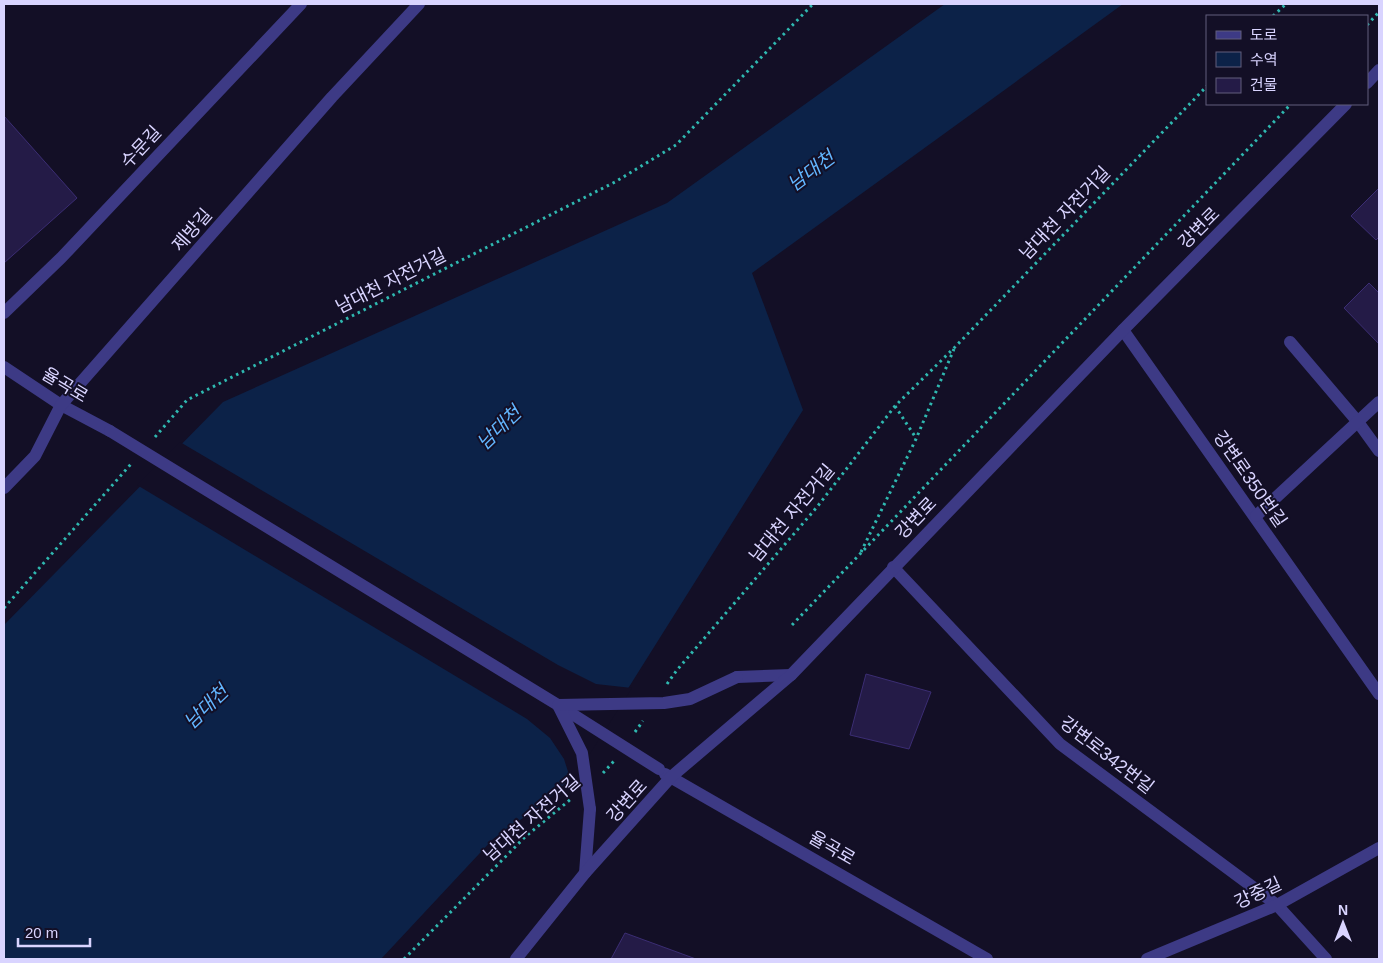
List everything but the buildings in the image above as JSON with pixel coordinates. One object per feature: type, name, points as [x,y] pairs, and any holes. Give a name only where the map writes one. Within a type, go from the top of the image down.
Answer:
[{"type":"street","name":"수문길","points":[[4,313],[61,258],[301,4]]},
{"type":"street","name":"제방길","points":[[4,488],[35,456],[61,405],[332,97],[419,4]]},
{"type":"street","points":[[1368,82],[1379,70]]},
{"type":"street","name":"강변로","points":[[523,957],[585,873],[671,777],[791,675],[893,566],[1345,105]]},
{"type":"street","name":"강변로350번길","points":[[1123,330],[1256,516],[1346,649],[1379,694]]},
{"type":"street","points":[[1290,342],[1358,422],[1379,451]]},
{"type":"street","name":"율곡로","points":[[4,368],[61,405],[110,431],[558,705],[671,777],[987,959]]},
{"type":"street","points":[[1256,516],[1379,402]]},
{"type":"street","name":"강변로342번길","points":[[893,566],[1060,744],[1277,905],[1326,959]]},
{"type":"street","points":[[585,873],[590,809],[582,753],[558,705],[664,703],[690,699],[737,677],[791,675]]},
{"type":"street","name":"강중길","points":[[1147,959],[1277,905],[1379,848]]},
{"type":"path","name":"남대천 자전거길","points":[[155,438],[188,400],[615,182],[676,145],[813,4]]},
{"type":"path","points":[[1275,15],[1286,4]]},
{"type":"path","points":[[1368,24],[1379,12]]},
{"type":"path","name":"남대천 자전거길","points":[[666,685],[817,507],[894,406],[955,347],[1206,87]]},
{"type":"path","points":[[792,625],[1291,105]]},
{"type":"path","points":[[859,554],[916,439],[955,347]]},
{"type":"path","points":[[894,406],[916,439]]},
{"type":"path","points":[[4,608],[135,460]]},
{"type":"path","points":[[630,740],[645,717]]},
{"type":"path","name":"남대천 자전거길","points":[[600,776],[619,755]]},
{"type":"path","name":"남대천 자전거길","points":[[404,959],[525,837],[578,794]]},
{"type":"water","name":"남대천","points":[[945,4],[1123,4],[752,273],[803,410],[573,776],[543,804],[493,839],[381,959],[4,959],[4,625],[223,402],[667,203]]},
{"type":"pier","points":[[180,442],[558,665],[596,684],[632,688],[575,777],[571,781],[564,759],[550,738],[527,719],[137,485]]}]
